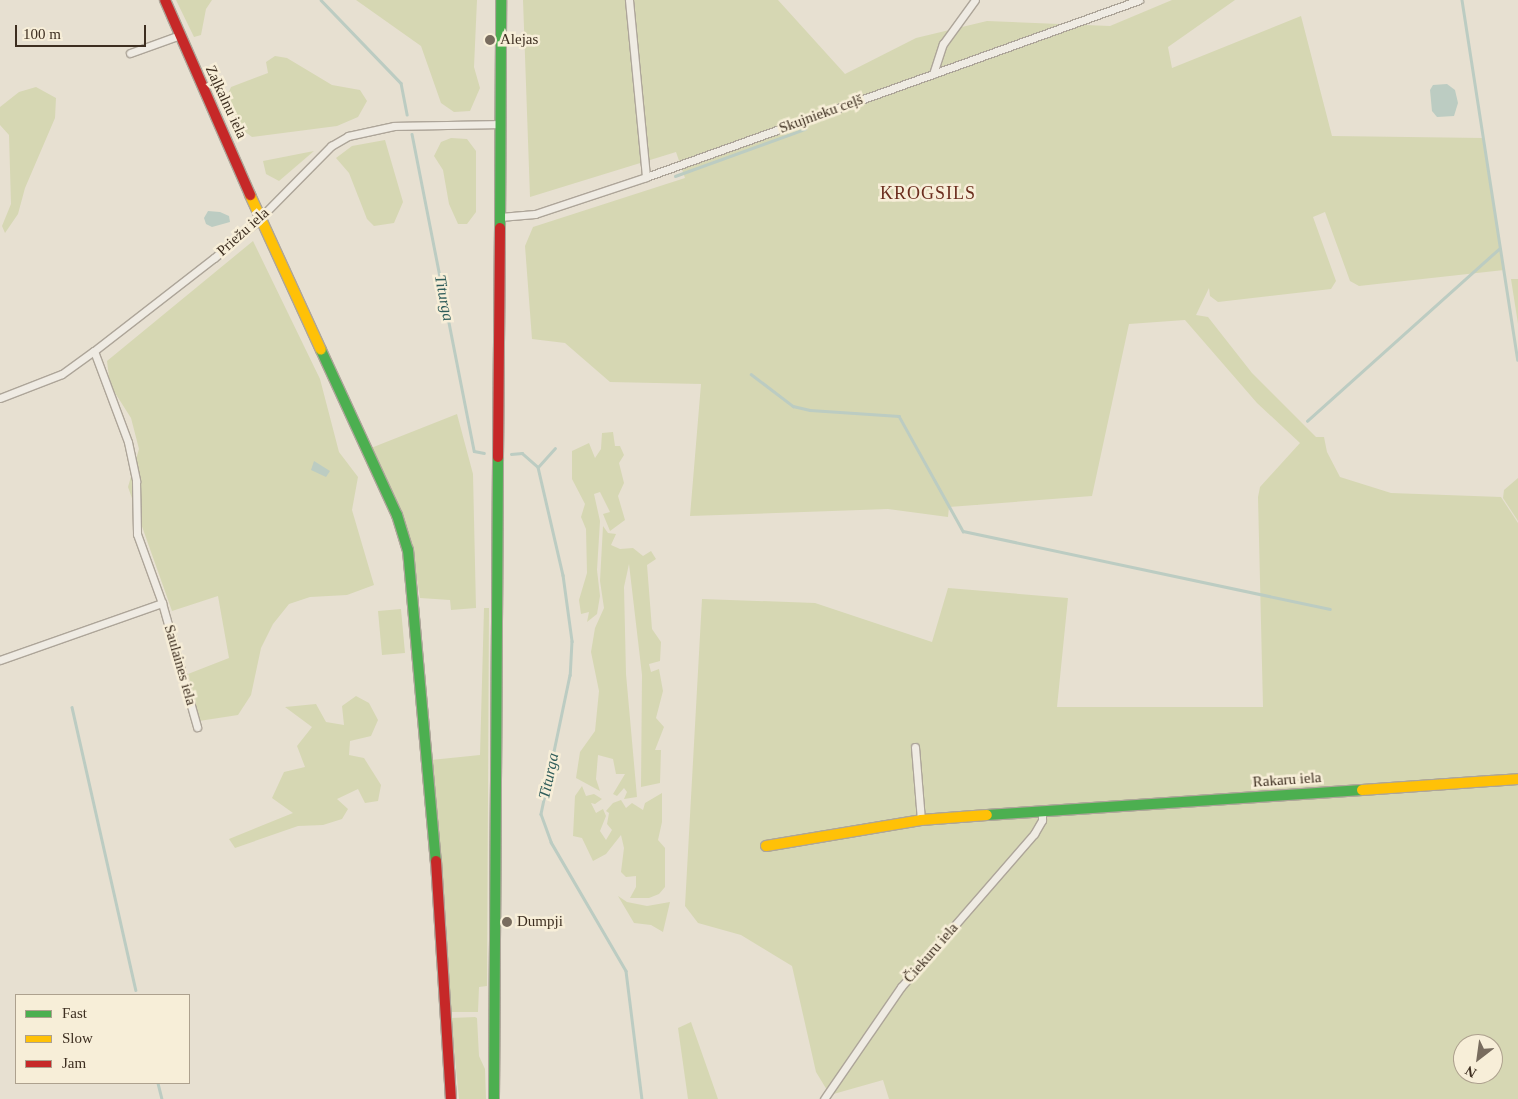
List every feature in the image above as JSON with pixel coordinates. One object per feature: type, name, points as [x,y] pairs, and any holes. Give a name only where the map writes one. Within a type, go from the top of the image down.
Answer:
[{"type":"street","name":"Zaļkalnu iela","points":[[165,0],[397,516],[408,550],[434,831],[451,1099]]},
{"type":"street","points":[[494,1099],[501,0]]},
{"type":"street","points":[[629,0],[633,63],[646,177]]},
{"type":"street","points":[[933,74],[943,44],[975,0]]},
{"type":"street","name":"Skujnieku ceļš","points":[[500,217],[534,214],[646,177],[1139,0]]},
{"type":"street","points":[[130,53],[180,35]]},
{"type":"street","name":"Priežu iela","points":[[0,398],[62,374],[94,351],[214,258],[261,217],[330,146],[348,136],[394,126],[500,124]]},
{"type":"street","name":"Saulaines iela","points":[[94,351],[128,442],[136,482],[137,534],[162,603],[197,728]]},
{"type":"street","points":[[0,660],[162,603]]},
{"type":"street","points":[[915,747],[921,820]]},
{"type":"street","name":"Rakaru iela","points":[[766,846],[921,820],[1518,780]]},
{"type":"street","name":"Čiekuru iela","points":[[824,1099],[901,987],[1034,834],[1042,820],[1042,813]]},
{"type":"green space","points":[[176,0],[212,0],[206,9],[201,35],[194,37]]},
{"type":"green space","points":[[356,0],[477,0],[474,67],[480,88],[470,111],[454,112],[441,103],[421,46]]},
{"type":"green space","points":[[523,0],[778,0],[845,74],[916,38],[987,21],[1110,26],[1172,0],[1235,0],[1168,47],[1172,68],[1301,16],[1332,136],[1484,138],[1504,270],[1359,286],[1350,281],[1325,212],[1313,217],[1336,281],[1331,289],[1218,302],[1210,296],[1209,288],[1196,315],[1208,317],[1252,373],[1316,437],[1324,437],[1327,452],[1340,477],[1391,493],[1501,497],[1518,523],[1518,1099],[889,1099],[883,1080],[830,1095],[816,1072],[792,966],[741,935],[698,923],[685,906],[702,599],[815,603],[932,642],[948,588],[1068,598],[1057,707],[1263,707],[1258,497],[1260,487],[1300,443],[1257,403],[1185,320],[1129,324],[1092,496],[949,507],[948,517],[888,509],[690,516],[701,384],[610,382],[565,343],[532,339],[525,246],[533,227],[685,178],[676,152],[530,197]]},
{"type":"green space","points":[[275,56],[287,58],[332,85],[360,90],[367,101],[358,117],[337,126],[252,137],[236,125],[228,94],[231,87],[268,73],[266,62]]},
{"type":"green space","points":[[36,87],[56,98],[55,118],[25,188],[18,214],[5,233],[2,226],[11,204],[9,135],[0,125],[0,107],[19,92]]},
{"type":"green space","points":[[451,138],[467,139],[476,151],[476,212],[467,224],[458,224],[449,204],[443,170],[434,156],[441,142]]},
{"type":"green space","points":[[385,140],[403,202],[394,223],[374,226],[367,219],[349,173],[336,158],[352,146]]},
{"type":"green space","points":[[314,151],[279,181],[266,174],[263,161]]},
{"type":"green space","points":[[253,241],[320,379],[339,452],[358,477],[352,510],[374,585],[347,595],[310,597],[289,604],[273,624],[261,648],[251,695],[238,715],[199,721],[188,674],[229,658],[218,596],[172,611],[128,487],[139,449],[131,418],[110,385],[107,361]]},
{"type":"green space","points":[[1511,279],[1518,279],[1518,324]]},
{"type":"green space","points":[[457,414],[473,474],[476,608],[451,610],[450,600],[420,598],[410,537],[371,448]]},
{"type":"green space","points":[[613,432],[615,446],[620,446],[624,455],[619,463],[624,483],[618,496],[625,520],[610,531],[603,514],[610,512],[600,492],[594,494],[600,521],[597,570],[600,596],[597,614],[587,622],[589,612],[581,614],[579,600],[587,573],[586,529],[581,517],[585,504],[572,479],[572,451],[589,443],[595,458],[601,449],[602,433]]},
{"type":"green space","points":[[1518,478],[1518,521],[1503,498],[1504,490]]},
{"type":"green space","points":[[603,526],[608,533],[616,534],[611,545],[620,549],[633,548],[643,556],[651,551],[656,559],[647,565],[652,629],[661,642],[660,661],[649,664],[651,672],[659,669],[663,691],[656,718],[664,727],[655,750],[661,750],[660,783],[641,787],[642,675],[629,564],[624,587],[626,674],[637,797],[624,799],[627,792],[624,788],[617,796],[613,794],[625,774],[616,774],[613,759],[598,755],[596,779],[600,791],[576,778],[580,752],[595,731],[599,691],[591,652],[595,628],[604,608],[600,581]]},
{"type":"green space","points":[[484,608],[489,608],[487,986],[479,987],[478,1012],[451,1012],[431,760],[480,755]]},
{"type":"green space","points":[[401,609],[405,653],[382,655],[378,611]]},
{"type":"green space","points":[[356,696],[369,703],[378,720],[371,736],[350,741],[349,755],[364,758],[381,785],[378,801],[365,803],[358,789],[337,799],[348,809],[342,819],[323,825],[298,826],[235,848],[229,839],[293,813],[272,798],[284,772],[305,767],[297,746],[312,727],[285,707],[316,704],[326,722],[344,725],[342,706]]},
{"type":"green space","points":[[582,786],[586,796],[594,794],[602,799],[595,804],[591,803],[596,813],[603,809],[606,816],[600,831],[606,840],[612,830],[607,824],[609,813],[606,811],[613,803],[621,800],[626,808],[632,803],[643,810],[645,803],[662,793],[662,822],[658,840],[665,848],[665,887],[659,894],[649,898],[630,898],[636,887],[636,876],[626,877],[621,872],[624,848],[621,835],[606,854],[593,861],[582,838],[573,836],[575,796]]},
{"type":"green space","points":[[618,896],[627,902],[647,906],[670,902],[663,932],[651,925],[634,923]]},
{"type":"green space","points":[[451,1018],[477,1018],[479,1056],[485,1069],[486,1099],[459,1099]]},
{"type":"green space","points":[[691,1022],[718,1099],[688,1099],[678,1028]]},
{"type":"shaded area","points":[[1447,84],[1455,90],[1458,103],[1454,116],[1437,117],[1432,111],[1430,90],[1433,85]]},
{"type":"shaded area","points":[[208,211],[220,212],[229,216],[230,222],[212,227],[206,224],[204,218]]},
{"type":"shaded area","points":[[314,461],[330,471],[326,477],[311,470]]},
{"type":"waterway","name":"Titurga","points":[[321,0],[401,83],[407,114]]},
{"type":"waterway","points":[[1462,0],[1518,360]]},
{"type":"waterway","points":[[675,176],[805,129]]},
{"type":"waterway","name":"Titurga","points":[[412,134],[474,451],[484,453]]},
{"type":"waterway","points":[[1307,421],[1499,249]]},
{"type":"waterway","points":[[751,374],[793,406],[810,410],[899,416],[963,531],[1330,609]]},
{"type":"waterway","points":[[538,467],[555,448]]},
{"type":"waterway","name":"Titurga","points":[[511,454],[522,453],[538,467],[563,575],[572,641],[570,675],[541,814],[551,842],[626,971],[642,1099]]},
{"type":"waterway","points":[[72,707],[136,990]]},
{"type":"waterway","points":[[158,1084],[162,1099]]},
{"type":"traffic: fast","points":[[500,228],[501,0]]},
{"type":"traffic: fast","points":[[321,350],[397,515],[408,550],[436,861]]},
{"type":"traffic: fast","points":[[494,1099],[498,457]]},
{"type":"traffic: fast","points":[[987,815],[1362,790]]},
{"type":"traffic: slow","points":[[250,195],[321,350]]},
{"type":"traffic: slow","points":[[1362,790],[1518,779]]},
{"type":"traffic: slow","points":[[766,846],[921,820],[987,815]]},
{"type":"traffic: jam","points":[[165,0],[250,195]]},
{"type":"traffic: jam","points":[[498,457],[500,228]]},
{"type":"traffic: jam","points":[[436,861],[451,1099]]},
{"type":"place","name":"Alejas","points":[[490,40]]},
{"type":"place","name":"Dumpji","points":[[507,922]]},
{"type":"district","name":"KROGSILS","points":[[928,193]]}]
